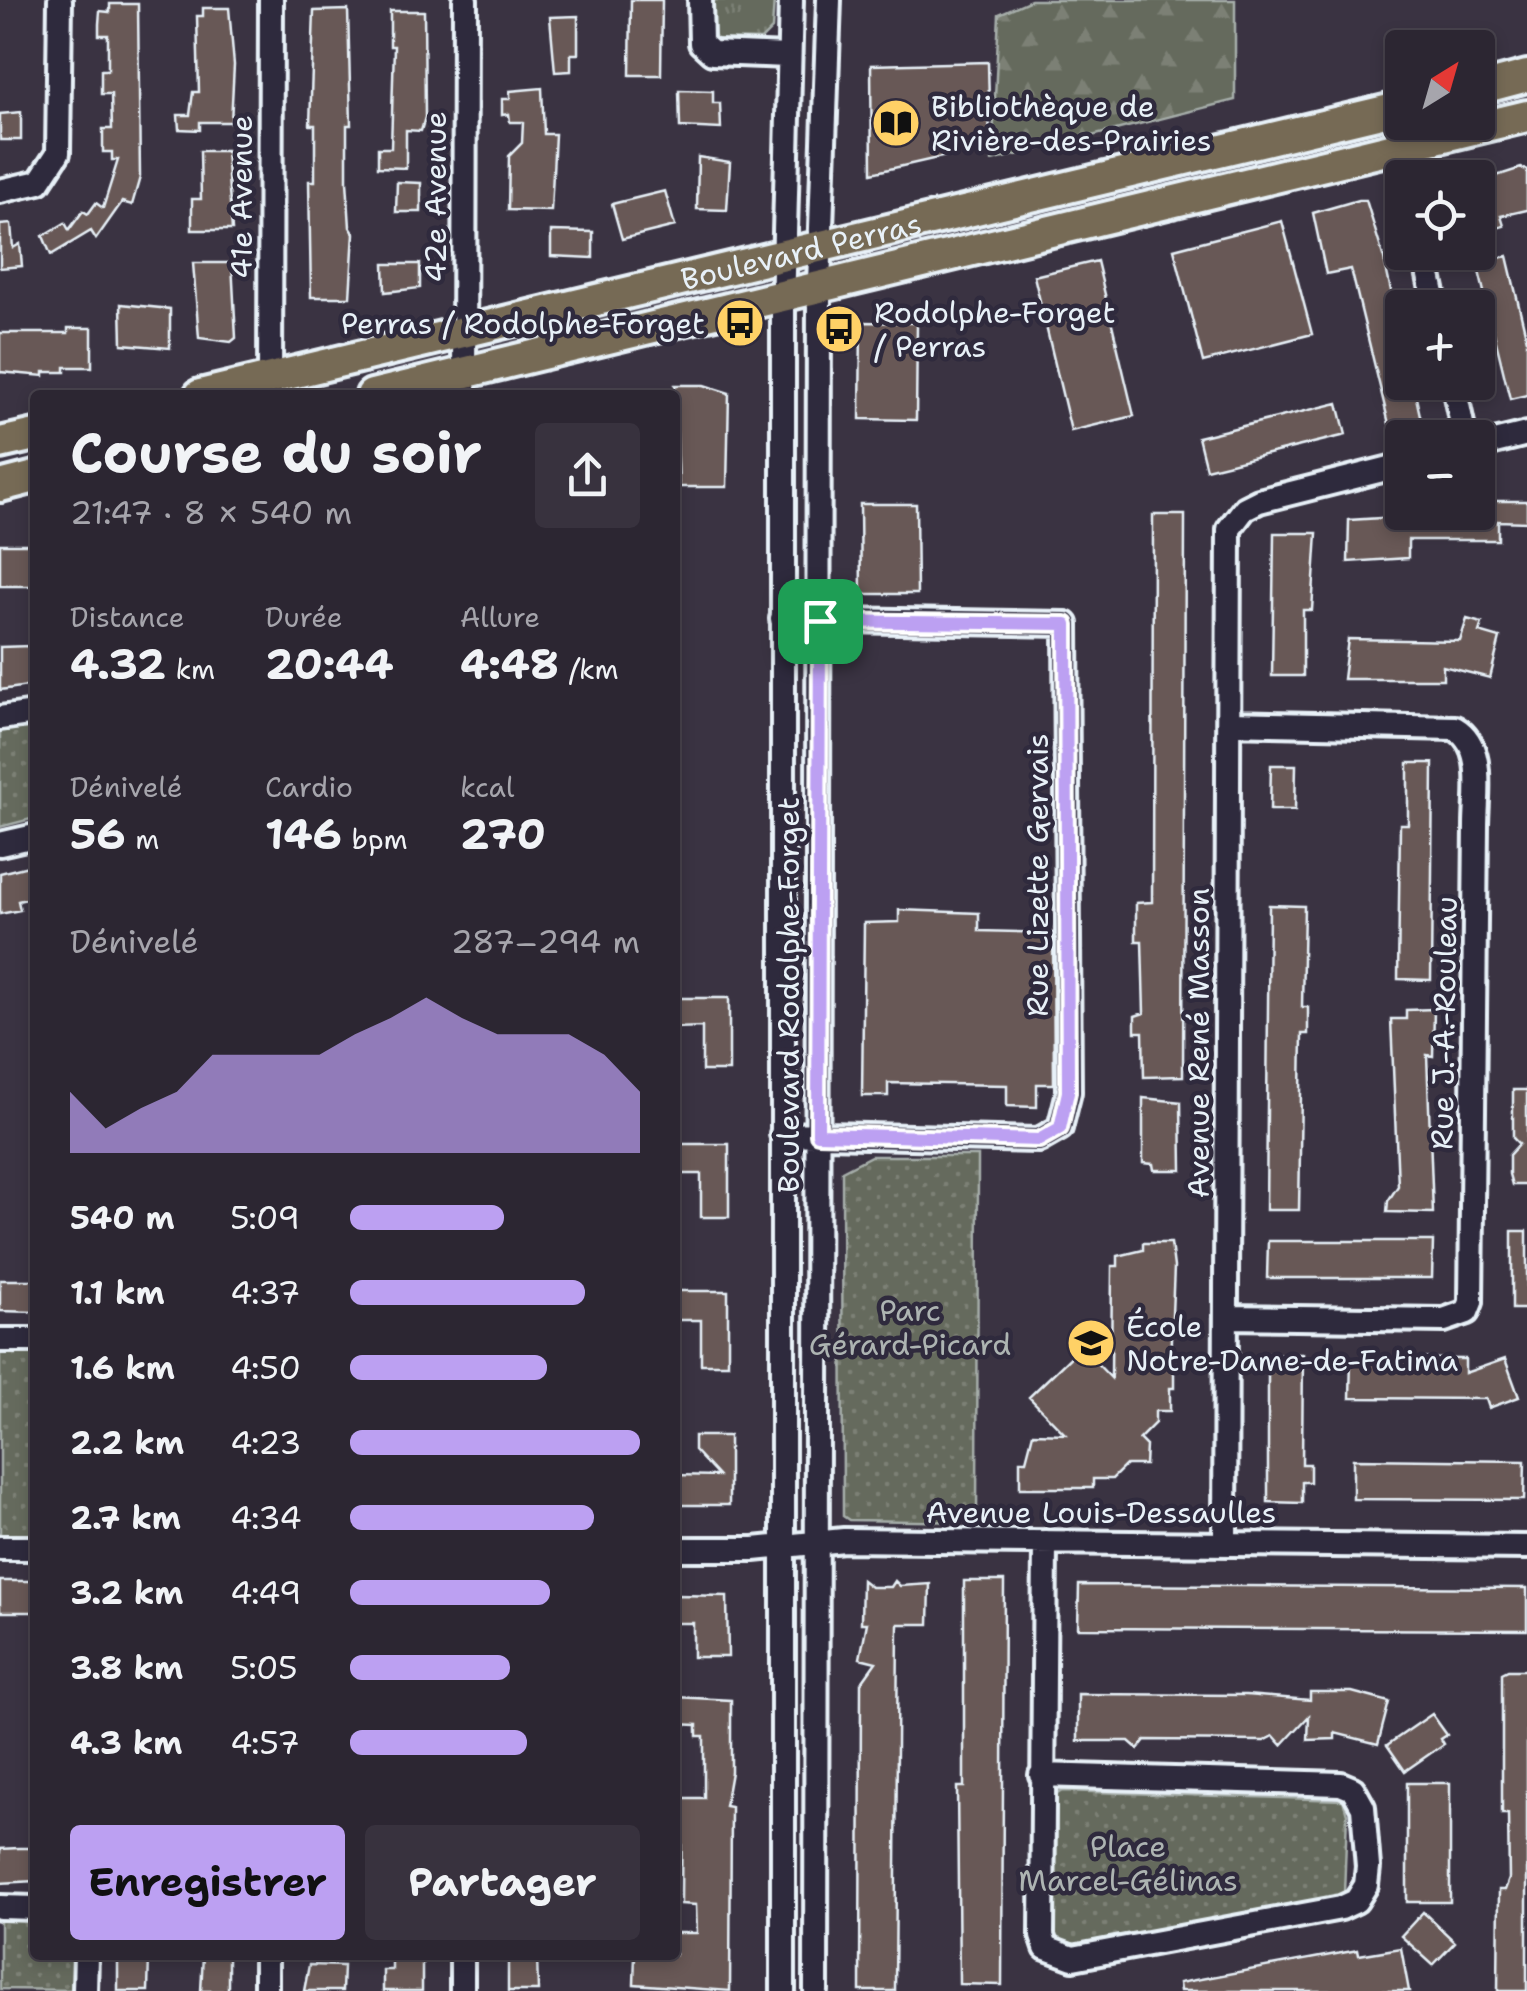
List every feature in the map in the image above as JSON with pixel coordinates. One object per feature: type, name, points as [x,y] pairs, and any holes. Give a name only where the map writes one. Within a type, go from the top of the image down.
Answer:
[{"type":"main road","points":[[1495,84],[1527,76]]},
{"type":"main road","name":"Boulevard Perras","points":[[239,390],[270,386],[465,329],[785,258],[1385,111]]},
{"type":"main road","name":"Boulevard Perras","points":[[414,390],[464,384],[818,285],[1128,215],[1527,116]]},
{"type":"main road","points":[[1114,175],[1128,215]]},
{"type":"main road","points":[[0,443],[30,436]]},
{"type":"main road","points":[[0,486],[30,478]]},
{"type":"street","points":[[0,191],[38,182],[58,153],[60,0]]},
{"type":"street","name":"41e Avenue","points":[[270,386],[271,0]]},
{"type":"street","name":"42e Avenue","points":[[464,384],[466,0]]},
{"type":"street","points":[[700,0],[702,43],[712,53],[788,56]]},
{"type":"street","name":"Boulevard Rodolphe-Forget","points":[[782,1991],[783,294],[791,0]]},
{"type":"street","name":"Boulevard Rodolphe-Forget","points":[[816,1991],[818,285],[829,0]]},
{"type":"street","points":[[1400,140],[1404,160]]},
{"type":"street","points":[[1495,442],[1527,434]]},
{"type":"street","name":"Avenue René Masson","points":[[1224,1542],[1229,530],[1245,508],[1385,469]]},
{"type":"street","name":"Rue Lizette Gervais","points":[[782,619],[1066,624],[1068,1092],[1060,1128],[1039,1140],[782,1134]]},
{"type":"street","points":[[0,718],[30,714]]},
{"type":"street","name":"Rue J.-A.-Rouleau","points":[[1227,1317],[1444,1320],[1467,1312],[1471,1302],[1476,826],[1475,750],[1468,735],[1455,728],[1229,723]]},
{"type":"street","points":[[0,844],[30,837]]},
{"type":"street","points":[[0,1340],[30,1340]]},
{"type":"street","points":[[1042,1774],[1341,1784],[1352,1789],[1363,1807],[1366,1885],[1356,1901],[1341,1908],[1073,1958],[1046,1948],[1042,1936],[1042,1774],[1045,1542]]},
{"type":"street","name":"Avenue Louis-Dessaulles","points":[[680,1549],[817,1543],[1045,1542],[1527,1547]]},
{"type":"street","points":[[0,1548],[30,1548]]},
{"type":"street","points":[[0,1908],[30,1908]]},
{"type":"street","points":[[86,1960],[86,1991]]},
{"type":"street","points":[[266,1960],[266,1991]]},
{"type":"street","points":[[462,1960],[462,1991]]},
{"type":"green space","points":[[712,0],[774,0],[772,29],[761,40],[715,39]]},
{"type":"green space","points":[[1031,0],[1235,0],[1235,100],[992,161],[999,14]]},
{"type":"green space","points":[[30,725],[30,819],[0,827],[0,729]]},
{"type":"green space","name":"Parc Gérard-Picard","points":[[871,1156],[978,1156],[977,1522],[849,1520],[843,1516],[842,1171]]},
{"type":"green space","points":[[0,1340],[30,1340],[30,1548],[0,1548]]},
{"type":"green space","name":"Place Marcel-Gélinas","points":[[1062,1791],[1343,1800],[1347,1814],[1344,1894],[1329,1900],[1074,1946],[1061,1944],[1051,1932],[1054,1796]]},
{"type":"green space","points":[[0,1917],[30,1917],[30,1960],[78,1960],[78,1990],[0,1989]]},
{"type":"building","points":[[631,0],[662,0],[661,75],[630,75]]},
{"type":"building","points":[[110,4],[138,4],[140,177],[132,205],[122,202],[96,239],[91,231],[51,255],[43,236],[65,223],[69,230],[83,211],[88,214],[96,203],[103,208],[118,160],[112,160],[112,152],[103,152],[103,129],[112,129],[111,94],[101,94],[101,70],[108,70],[108,35],[99,35],[99,24],[100,11],[110,12]]},
{"type":"building","points":[[203,8],[229,8],[234,65],[231,122],[200,122],[200,130],[179,129],[178,115],[190,115],[193,92],[199,92],[197,16],[203,16]]},
{"type":"building","points":[[348,10],[351,125],[347,125],[347,181],[350,227],[354,233],[350,297],[311,297],[309,181],[315,181],[315,125],[310,125],[314,11]]},
{"type":"building","points":[[390,11],[424,11],[425,117],[421,131],[406,130],[406,168],[378,167],[378,148],[391,148],[394,46],[390,46]]},
{"type":"building","points":[[578,16],[578,54],[571,54],[571,71],[555,72],[550,17]]},
{"type":"building","points":[[988,62],[990,146],[872,173],[871,65]]},
{"type":"building","points":[[542,88],[544,134],[555,134],[551,211],[508,210],[509,156],[522,143],[523,122],[510,122],[509,114],[502,115],[502,99],[510,99],[510,91]]},
{"type":"building","points":[[679,90],[713,91],[713,103],[720,103],[721,129],[680,127]]},
{"type":"building","points":[[21,112],[21,140],[0,140],[0,114]]},
{"type":"building","points":[[200,151],[226,151],[232,230],[192,230],[192,199],[201,199]]},
{"type":"building","points":[[698,157],[730,162],[727,210],[697,209]]},
{"type":"building","points":[[1521,168],[1527,170],[1527,210],[1501,216],[1504,226],[1495,228],[1495,176]]},
{"type":"building","points":[[397,182],[421,183],[421,212],[396,212]]},
{"type":"building","points":[[665,191],[675,226],[622,239],[612,204]]},
{"type":"building","points":[[1366,200],[1391,290],[1385,290],[1385,400],[1417,400],[1421,420],[1388,420],[1351,269],[1326,274],[1313,213]]},
{"type":"building","points":[[1282,221],[1312,334],[1203,362],[1174,249]]},
{"type":"building","points":[[11,224],[13,248],[20,244],[22,266],[0,268],[0,225]]},
{"type":"building","points":[[551,231],[593,232],[593,258],[551,256]]},
{"type":"building","points":[[1507,256],[1527,340],[1527,395],[1510,399],[1495,337],[1495,290],[1484,290],[1479,270],[1495,270],[1495,259]]},
{"type":"building","points":[[1097,261],[1134,416],[1071,431],[1034,276]]},
{"type":"building","points":[[193,263],[232,263],[236,338],[231,342],[199,338]]},
{"type":"building","points":[[384,264],[420,264],[420,288],[385,292]]},
{"type":"building","points":[[121,304],[170,309],[170,348],[122,344]]},
{"type":"building","points":[[861,322],[917,323],[916,420],[860,419]]},
{"type":"building","points":[[68,328],[92,328],[92,367],[65,367],[65,372],[44,372],[44,376],[0,372],[0,333],[68,333]]},
{"type":"building","points":[[675,385],[704,385],[729,393],[727,487],[680,487],[680,390],[675,390]]},
{"type":"building","points":[[1338,403],[1346,435],[1206,469],[1198,437]]},
{"type":"building","points":[[1495,501],[1527,501],[1527,522],[1498,521],[1498,540],[1408,540],[1408,558],[1348,562],[1349,520],[1385,518],[1385,530],[1495,530]]},
{"type":"building","points":[[860,504],[916,504],[917,594],[861,594]]},
{"type":"building","points":[[1153,515],[1185,515],[1183,1076],[1144,1077],[1143,1032],[1135,1032],[1135,1016],[1144,1013],[1142,941],[1136,941],[1136,903],[1152,902]]},
{"type":"building","points":[[1274,533],[1317,533],[1312,610],[1303,610],[1303,676],[1272,676]]},
{"type":"building","points":[[0,544],[30,544],[30,586],[0,586]]},
{"type":"building","points":[[1467,619],[1482,623],[1479,632],[1500,638],[1490,678],[1443,666],[1443,679],[1343,679],[1348,639],[1460,641]]},
{"type":"building","points":[[30,646],[30,686],[0,690],[0,647]]},
{"type":"building","points":[[1408,763],[1433,763],[1431,980],[1398,979],[1400,824],[1408,824]]},
{"type":"building","points":[[1271,765],[1296,765],[1295,810],[1270,810]]},
{"type":"building","points":[[30,866],[30,898],[18,901],[20,910],[0,914],[0,873]]},
{"type":"building","points":[[1269,905],[1304,906],[1302,1007],[1308,1007],[1308,1034],[1302,1034],[1299,1210],[1266,1210]]},
{"type":"building","points":[[899,910],[979,913],[979,931],[1053,933],[1054,1084],[1037,1084],[1037,1107],[1007,1106],[1007,1085],[888,1083],[888,1096],[862,1096],[864,923],[899,922]]},
{"type":"building","points":[[680,998],[729,998],[729,1071],[702,1071],[702,1027],[680,1028]]},
{"type":"building","points":[[1434,1009],[1433,1056],[1427,1055],[1433,1213],[1387,1212],[1388,1201],[1398,1186],[1391,1019],[1406,1019],[1406,1010]]},
{"type":"building","points":[[1513,1090],[1527,1090],[1527,1185],[1512,1185],[1509,1174],[1509,1155],[1519,1144],[1513,1138]]},
{"type":"building","points":[[1143,1098],[1181,1102],[1182,1170],[1154,1170],[1153,1164],[1143,1163]]},
{"type":"building","points":[[680,1144],[729,1144],[729,1217],[701,1217],[701,1174],[680,1174]]},
{"type":"building","points":[[1512,1231],[1527,1231],[1527,1309],[1512,1309]]},
{"type":"building","points":[[1268,1241],[1433,1241],[1432,1278],[1267,1278]]},
{"type":"building","points":[[1143,1243],[1171,1243],[1174,1267],[1170,1362],[1174,1362],[1174,1388],[1170,1388],[1170,1411],[1155,1411],[1155,1423],[1139,1439],[1146,1446],[1145,1465],[1126,1465],[1112,1479],[1093,1479],[1093,1488],[1020,1488],[1020,1460],[1026,1460],[1033,1433],[1065,1434],[1029,1397],[1081,1347],[1111,1378],[1112,1266],[1118,1266],[1118,1256],[1143,1250]]},
{"type":"building","points":[[0,1280],[30,1280],[30,1312],[0,1311]]},
{"type":"building","points":[[680,1291],[728,1291],[728,1364],[701,1364],[701,1320],[680,1320]]},
{"type":"building","points":[[1268,1354],[1303,1354],[1302,1464],[1310,1464],[1310,1482],[1302,1482],[1302,1503],[1268,1502]]},
{"type":"building","points":[[1351,1358],[1465,1359],[1465,1373],[1505,1359],[1519,1397],[1489,1408],[1486,1399],[1350,1398]]},
{"type":"building","points":[[694,1436],[729,1436],[729,1505],[680,1505],[680,1475],[718,1476],[694,1450]]},
{"type":"building","points":[[1353,1459],[1525,1461],[1524,1500],[1353,1499]]},
{"type":"building","points":[[862,1580],[871,1587],[891,1587],[895,1581],[900,1586],[930,1584],[929,1624],[898,1624],[895,1991],[860,1991],[861,1683],[876,1662],[860,1658],[867,1623],[861,1623]]},
{"type":"building","points":[[0,1581],[30,1581],[30,1612],[0,1612]]},
{"type":"building","points":[[964,1581],[1004,1581],[1002,1985],[959,1984],[957,1787],[964,1787]]},
{"type":"building","points":[[1079,1585],[1527,1588],[1527,1630],[1078,1628]]},
{"type":"building","points":[[680,1595],[727,1596],[728,1657],[693,1657],[693,1623],[680,1623]]},
{"type":"building","points":[[1527,1670],[1527,1991],[1498,1991],[1499,1890],[1505,1890],[1509,1879],[1508,1814],[1502,1814],[1502,1673]]},
{"type":"building","points":[[1310,1692],[1352,1692],[1389,1702],[1378,1744],[1335,1733],[1335,1739],[1308,1740],[1309,1716],[1282,1745],[1274,1736],[1264,1741],[1145,1740],[1138,1749],[1129,1741],[1078,1741],[1078,1694],[1246,1695],[1310,1700]]},
{"type":"building","points":[[680,1697],[731,1700],[731,1772],[725,1806],[731,1807],[730,1991],[634,1984],[635,1960],[680,1960],[680,1933],[697,1933],[696,1905],[681,1904],[682,1798],[704,1798],[704,1736],[697,1736],[697,1725],[680,1724]]},
{"type":"building","points":[[1432,1714],[1447,1735],[1441,1739],[1444,1744],[1405,1771],[1387,1745]]},
{"type":"building","points":[[1407,1783],[1450,1783],[1450,1902],[1407,1902]]},
{"type":"building","points":[[30,1848],[30,1881],[0,1883],[0,1849]]},
{"type":"building","points":[[1423,1912],[1455,1942],[1433,1965],[1401,1936]]},
{"type":"building","points":[[1401,1948],[1409,1991],[1180,1991],[1179,1983],[1358,1950],[1359,1955]]},
{"type":"building","points":[[118,1960],[149,1960],[148,1991],[118,1991]]},
{"type":"building","points":[[203,1960],[228,1960],[228,1991],[201,1991]]},
{"type":"building","points":[[392,1960],[422,1960],[422,1991],[383,1991],[383,1970],[392,1970]]},
{"type":"building","points":[[508,1960],[537,1960],[538,1991],[508,1991]]},
{"type":"building","points":[[309,1965],[343,1966],[342,1991],[304,1991]]},
{"type":"place","name":"Bibliothèque de Rivière-des-Prairies","points":[[896,123]]},
{"type":"place","name":"Perras / Rodolphe-Forget","points":[[740,323]]},
{"type":"place","name":"Rodolphe-Forget / Perras","points":[[839,329]]},
{"type":"place","name":"École Notre-Dame-de-Fatima","points":[[1091,1343]]},
{"type":"route","points":[[820,621],[1066,624],[1068,1092],[1060,1128],[1039,1140],[818,1134],[820,621]]}]
